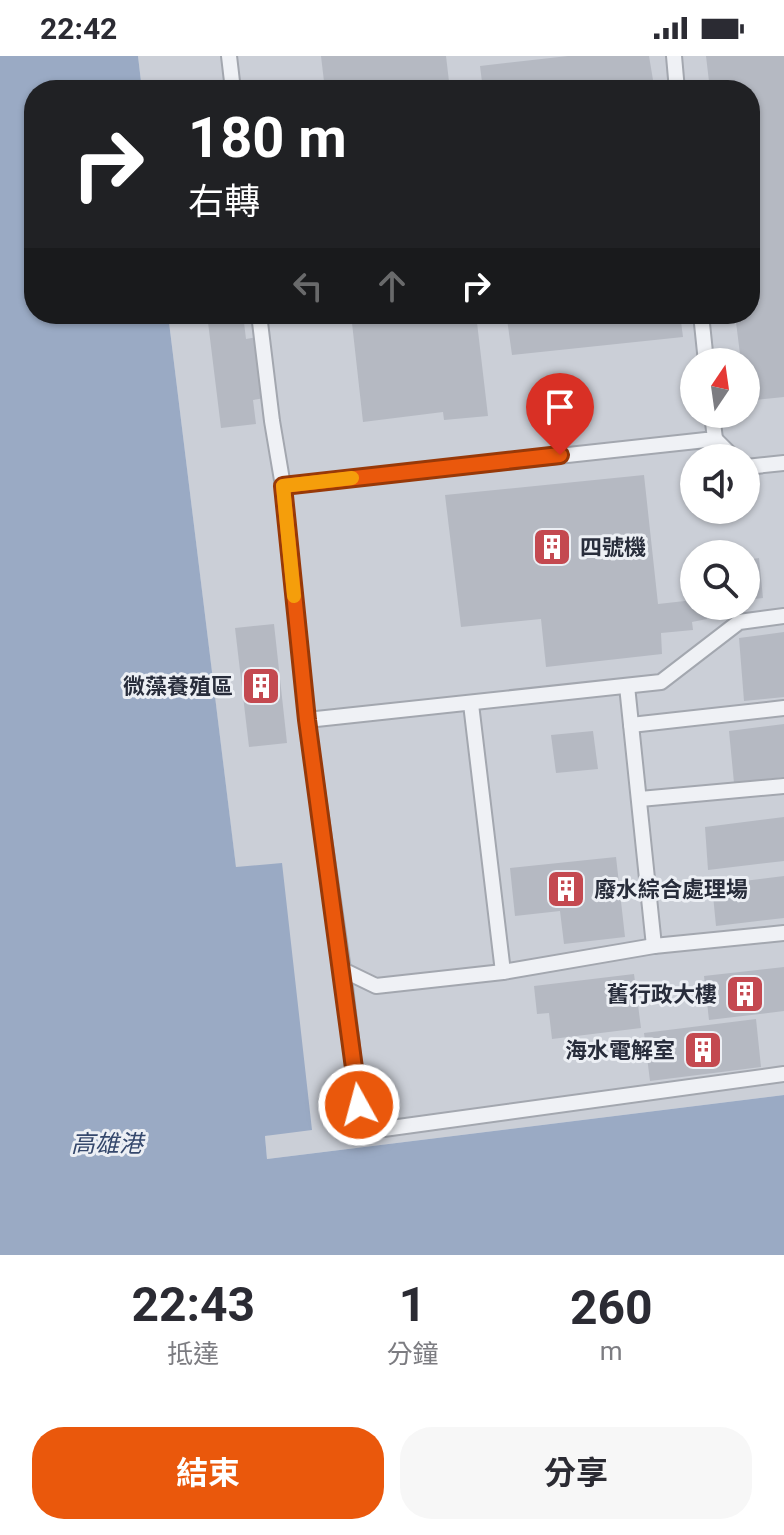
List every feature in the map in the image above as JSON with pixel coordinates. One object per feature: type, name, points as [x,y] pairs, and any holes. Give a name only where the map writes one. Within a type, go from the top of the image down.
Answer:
[{"type":"lane","points":[[229,56],[232,80]]},
{"type":"lane","points":[[674,56],[676,80]]},
{"type":"lane","points":[[260,324],[283,486],[307,720],[343,970],[362,1132],[784,1074]]},
{"type":"lane","points":[[702,324],[705,348]]},
{"type":"lane","points":[[714,428],[715,439],[720,444]]},
{"type":"lane","points":[[283,486],[715,439]]},
{"type":"lane","points":[[760,466],[784,463]]},
{"type":"lane","points":[[307,720],[661,682],[739,622],[784,616]]},
{"type":"lane","points":[[627,686],[654,946]]},
{"type":"lane","points":[[471,704],[503,972]]},
{"type":"lane","points":[[631,725],[784,708]]},
{"type":"lane","points":[[640,799],[784,786]]},
{"type":"lane","points":[[343,970],[376,986],[503,972],[654,946],[784,933]]},
{"type":"shaded area","points":[[138,56],[784,56],[784,1095],[267,1159],[265,1136],[287,1131],[254,866],[236,868],[169,324],[760,324],[760,80],[141,80]]},
{"type":"water","name":"高雄港","points":[[0,56],[138,56],[141,80],[24,80],[24,324],[169,324],[236,867],[282,863],[312,1130],[265,1136],[267,1159],[784,1095],[784,1255],[0,1255]]},
{"type":"building","points":[[321,56],[446,56],[449,80],[324,80]]},
{"type":"building","points":[[568,56],[649,56],[653,80],[482,80],[480,66]]},
{"type":"building","points":[[706,56],[784,56],[784,397],[760,400],[760,348],[739,348],[736,324],[760,324],[760,80],[709,80]]},
{"type":"building","points":[[208,324],[244,324],[246,339],[258,337],[265,398],[253,400],[256,424],[221,428]]},
{"type":"building","points":[[352,324],[477,324],[488,416],[444,420],[443,412],[363,422]]},
{"type":"building","points":[[508,324],[681,324],[683,337],[512,355]]},
{"type":"building","name":"四號機","points":[[644,475],[658,604],[680,602],[680,620],[702,620],[692,622],[693,630],[661,633],[662,654],[546,667],[541,619],[461,627],[445,495]]},
{"type":"building","points":[[760,568],[763,598],[760,598]]},
{"type":"building","name":"微藻養殖區","points":[[274,624],[287,743],[249,747],[235,628]]},
{"type":"building","points":[[784,632],[784,697],[744,701],[739,638]]},
{"type":"building","points":[[784,724],[784,777],[734,783],[729,731]]},
{"type":"building","points":[[593,731],[598,769],[556,773],[551,735]]},
{"type":"building","points":[[784,817],[784,861],[708,870],[705,827]]},
{"type":"building","name":"廢水綜合處理場","points":[[616,857],[625,937],[564,944],[560,911],[515,916],[510,868]]},
{"type":"building","points":[[784,876],[784,918],[716,926],[712,885]]},
{"type":"building","name":"舊行政大樓","points":[[784,967],[784,1011],[709,1020],[704,976]]},
{"type":"building","name":"海水電解室","points":[[634,974],[641,1028],[552,1039],[549,1013],[537,1014],[534,986]]},
{"type":"building","name":"海水電解室","points":[[756,1019],[761,1067],[650,1081],[644,1033]]},
{"type":"slow traffic","points":[[294,596],[283,486],[352,478]]},
{"type":"place","name":"四號機","points":[[552,547]]},
{"type":"place","name":"微藻養殖區","points":[[261,686]]},
{"type":"place","name":"廢水綜合處理場","points":[[566,889]]},
{"type":"place","name":"舊行政大樓","points":[[745,994]]},
{"type":"place","name":"海水電解室","points":[[703,1050]]},
{"type":"route","points":[[359,1105],[307,720],[283,486],[560,455]]}]
